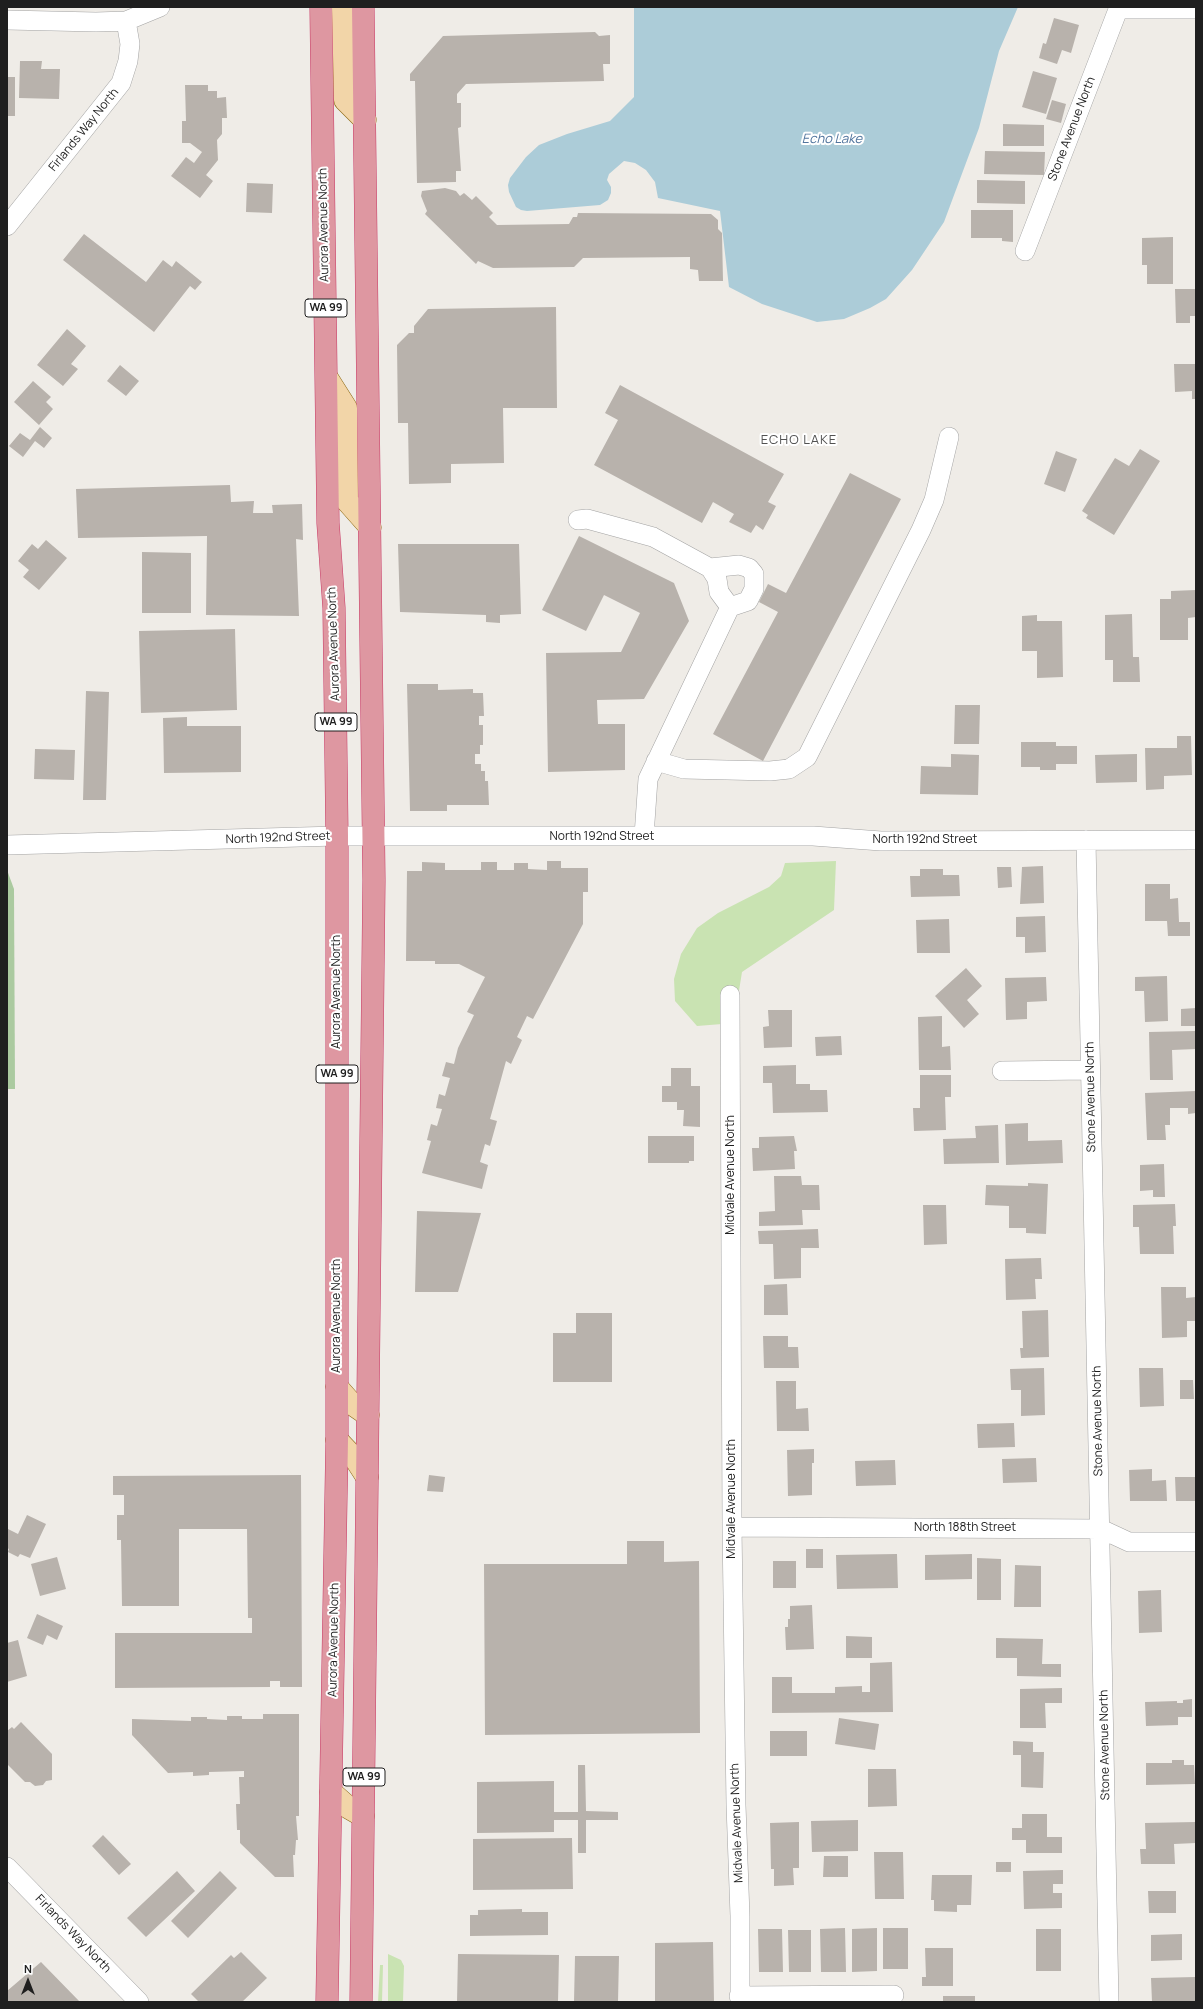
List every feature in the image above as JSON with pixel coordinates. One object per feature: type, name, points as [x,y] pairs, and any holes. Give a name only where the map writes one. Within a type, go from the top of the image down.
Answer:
[{"type":"highway","name":"Aurora Avenue North","points":[[321,7],[328,523],[334,608],[337,836],[337,1440],[327,2002]]},
{"type":"highway","name":"WA 99","points":[[362,2002],[374,836],[363,7]]},
{"type":"main road","points":[[343,7],[346,100],[365,120]]},
{"type":"main road","points":[[327,378],[346,408],[346,501],[370,527]]},
{"type":"main road","points":[[337,1387],[352,1404],[368,1415]]},
{"type":"main road","points":[[337,1440],[356,1460],[367,1477]]},
{"type":"main road","points":[[331,1792],[349,1808],[363,1816]]},
{"type":"street","points":[[7,20],[77,14],[126,20],[160,7]]},
{"type":"street","points":[[1119,8],[1196,9]]},
{"type":"street","name":"Stone Avenue North","points":[[1025,251],[1119,8]]},
{"type":"street","name":"Firlands Way North","points":[[7,226],[121,83],[128,61],[130,44],[126,20]]},
{"type":"street","points":[[656,761],[684,769],[770,771],[789,769],[807,757],[924,524],[934,500],[949,437]]},
{"type":"street","points":[[578,520],[587,519],[653,537],[710,568],[716,579],[719,592],[730,607]]},
{"type":"street","points":[[644,836],[648,779],[656,761],[730,607],[748,601],[754,589],[754,574],[749,568],[739,565],[710,568]]},
{"type":"street","name":"North 192nd Street","points":[[7,845],[337,836],[813,836],[881,841],[1196,840]]},
{"type":"street","name":"Stone Avenue North","points":[[1086,840],[1101,1529],[1109,2002]]},
{"type":"street","name":"Midvale Avenue North","points":[[730,995],[732,1527],[736,1805],[740,1916],[740,1999]]},
{"type":"street","points":[[1002,1071],[1090,1070]]},
{"type":"street","name":"North 188th Street","points":[[732,1527],[1101,1529],[1129,1542],[1196,1542]]},
{"type":"street","name":"Firlands Way North","points":[[7,1867],[139,2002]]},
{"type":"street","points":[[740,1999],[894,1995]]},
{"type":"green space","points":[[836,861],[834,910],[742,972],[738,997],[722,1024],[697,1026],[675,1001],[674,979],[681,954],[697,928],[718,913],[769,887],[781,876],[785,863]]},
{"type":"green space","points":[[7,870],[14,889],[15,1089],[7,1089]]},
{"type":"green space","points":[[388,1954],[401,1960],[404,1966],[403,2002],[388,2002]]},
{"type":"green space","points":[[380,1965],[383,1965],[382,2002],[378,2002]]},
{"type":"water","name":"Echo Lake","points":[[634,7],[1018,7],[999,51],[979,128],[944,222],[912,270],[886,299],[870,308],[844,319],[817,322],[762,304],[729,287],[720,211],[658,198],[655,182],[646,170],[635,163],[624,161],[609,174],[607,180],[611,187],[611,193],[608,200],[600,205],[527,211],[516,207],[509,192],[508,185],[510,178],[526,157],[539,145],[567,134],[610,121],[634,97]]},
{"type":"building","points":[[1054,18],[1079,25],[1071,53],[1062,50],[1057,64],[1039,58],[1043,43],[1046,44]]},
{"type":"building","points":[[595,32],[599,36],[610,35],[610,64],[603,64],[604,81],[466,84],[457,94],[457,103],[461,103],[461,127],[458,128],[461,171],[456,171],[456,182],[417,183],[415,81],[410,81],[410,74],[443,36]]},
{"type":"building","points":[[20,61],[42,61],[41,69],[60,69],[59,99],[19,98]]},
{"type":"building","points":[[1033,71],[1057,78],[1046,114],[1022,107]]},
{"type":"building","points":[[7,77],[15,77],[15,116],[7,116]]},
{"type":"building","points":[[185,85],[208,85],[208,91],[217,91],[217,98],[226,97],[227,118],[222,118],[222,134],[217,140],[218,160],[206,175],[213,181],[200,198],[171,176],[186,157],[194,163],[202,152],[190,143],[182,143],[182,121],[186,121]]},
{"type":"building","points":[[1052,100],[1066,104],[1061,123],[1046,119]]},
{"type":"building","points":[[1003,124],[1044,125],[1044,146],[1003,146]]},
{"type":"building","points":[[985,151],[1045,152],[1044,175],[984,174]]},
{"type":"building","points":[[977,180],[1025,181],[1025,204],[977,203]]},
{"type":"building","points":[[247,183],[273,184],[272,213],[246,212]]},
{"type":"building","points":[[445,188],[456,191],[460,196],[464,193],[472,200],[476,196],[493,213],[489,217],[497,225],[569,224],[573,217],[577,217],[578,213],[711,214],[718,220],[718,229],[722,233],[723,281],[699,281],[698,270],[690,269],[690,257],[583,258],[574,267],[493,268],[478,261],[476,264],[425,214],[427,211],[421,196],[422,191]]},
{"type":"building","points":[[971,210],[1013,210],[1013,242],[1002,241],[1002,238],[971,238]]},
{"type":"building","points":[[84,234],[146,282],[163,260],[172,267],[176,261],[202,282],[195,290],[190,286],[154,332],[63,260]]},
{"type":"building","points":[[1173,237],[1173,284],[1147,284],[1147,265],[1142,265],[1142,238]]},
{"type":"building","points":[[1175,289],[1196,289],[1196,316],[1190,316],[1190,323],[1176,323]]},
{"type":"building","points":[[556,307],[557,408],[503,408],[504,463],[451,464],[451,483],[409,484],[408,423],[398,423],[397,345],[409,333],[414,333],[414,326],[428,309]]},
{"type":"building","points":[[67,329],[86,346],[71,364],[78,369],[63,386],[37,365]]},
{"type":"building","points":[[1174,364],[1196,364],[1196,399],[1192,399],[1192,391],[1175,392]]},
{"type":"building","points":[[120,365],[139,381],[126,396],[107,381]]},
{"type":"building","points":[[33,381],[51,397],[46,402],[53,409],[39,425],[14,402]]},
{"type":"building","points":[[620,385],[784,474],[768,502],[776,506],[763,530],[756,525],[751,533],[729,522],[734,514],[713,502],[702,523],[594,465],[618,420],[605,413]]},
{"type":"building","points":[[40,427],[52,438],[44,448],[35,441],[23,457],[9,446],[20,433],[30,440]]},
{"type":"building","points":[[1140,449],[1160,461],[1114,535],[1086,518],[1088,515],[1082,511],[1115,458],[1129,466]]},
{"type":"building","points":[[1056,451],[1077,459],[1065,492],[1044,484]]},
{"type":"building","points":[[850,473],[901,499],[763,761],[713,734],[778,612],[759,602],[768,584],[786,593]]},
{"type":"building","points":[[230,485],[231,502],[254,501],[253,513],[273,513],[272,505],[302,504],[303,540],[296,539],[299,616],[206,615],[207,536],[78,538],[76,489]]},
{"type":"building","points":[[579,536],[674,583],[689,621],[644,699],[597,700],[598,724],[625,724],[625,770],[548,772],[546,653],[621,652],[640,613],[604,595],[586,631],[542,610]]},
{"type":"building","points":[[46,540],[67,558],[39,590],[23,577],[29,570],[18,561],[32,544],[38,549]]},
{"type":"building","points":[[398,544],[519,544],[521,614],[500,615],[500,623],[486,622],[486,615],[400,612]]},
{"type":"building","points":[[142,552],[191,553],[191,613],[142,613]]},
{"type":"building","points":[[1196,590],[1196,617],[1188,618],[1188,640],[1160,640],[1160,599],[1171,599],[1171,591]]},
{"type":"building","points":[[1132,614],[1133,657],[1139,657],[1140,682],[1113,682],[1113,660],[1105,660],[1105,615]]},
{"type":"building","points":[[1037,615],[1037,621],[1062,621],[1063,677],[1037,678],[1037,651],[1022,651],[1022,616]]},
{"type":"building","points":[[235,629],[237,710],[141,713],[139,631]]},
{"type":"building","points":[[407,684],[438,684],[438,690],[473,689],[473,693],[483,693],[484,716],[479,716],[479,725],[483,725],[483,745],[480,745],[480,754],[475,754],[475,764],[481,764],[481,771],[485,771],[485,781],[488,781],[489,805],[447,805],[447,811],[410,811]]},
{"type":"building","points":[[86,691],[109,692],[106,800],[83,800]]},
{"type":"building","points":[[955,705],[980,705],[979,744],[954,744]]},
{"type":"building","points":[[187,717],[187,726],[241,726],[241,772],[164,773],[163,718]]},
{"type":"building","points":[[1177,736],[1191,736],[1192,775],[1164,776],[1164,789],[1146,790],[1145,748],[1177,748]]},
{"type":"building","points":[[1021,742],[1056,742],[1056,746],[1077,746],[1077,764],[1056,764],[1056,770],[1040,770],[1040,767],[1021,767]]},
{"type":"building","points":[[35,749],[75,750],[74,780],[34,779]]},
{"type":"building","points":[[951,754],[979,755],[978,795],[920,794],[921,766],[951,767]]},
{"type":"building","points":[[1137,754],[1137,782],[1096,783],[1095,755]]},
{"type":"building","points":[[547,861],[561,861],[561,868],[588,868],[588,892],[583,892],[583,924],[533,1019],[527,1016],[517,1037],[522,1040],[511,1064],[506,1061],[490,1119],[497,1121],[490,1146],[485,1144],[480,1162],[488,1165],[482,1189],[422,1173],[431,1141],[427,1140],[431,1124],[437,1126],[442,1109],[436,1108],[439,1094],[445,1096],[450,1078],[442,1076],[446,1062],[454,1064],[458,1048],[474,1015],[467,1012],[485,977],[459,964],[435,964],[435,961],[406,961],[407,871],[422,871],[422,862],[445,863],[445,870],[481,870],[481,862],[497,862],[497,870],[514,870],[514,863],[528,863],[528,869],[547,870]]},
{"type":"building","points":[[1043,866],[1044,903],[1020,904],[1022,867]]},
{"type":"building","points":[[997,867],[1011,867],[1012,887],[998,888]]},
{"type":"building","points":[[920,869],[943,869],[943,875],[959,875],[960,896],[911,897],[910,876],[920,876]]},
{"type":"building","points":[[1145,884],[1170,884],[1170,899],[1178,898],[1179,922],[1190,922],[1190,936],[1168,936],[1167,921],[1145,921]]},
{"type":"building","points":[[1045,916],[1046,952],[1025,953],[1025,937],[1016,937],[1016,917]]},
{"type":"building","points":[[949,919],[950,953],[917,953],[916,920]]},
{"type":"building","points":[[966,968],[982,986],[967,1000],[979,1014],[964,1028],[935,996]]},
{"type":"building","points":[[1167,976],[1168,1021],[1145,1022],[1144,991],[1135,991],[1135,977]]},
{"type":"building","points":[[1046,977],[1047,1001],[1027,1002],[1027,1019],[1006,1020],[1005,978]]},
{"type":"building","points":[[1196,1008],[1196,1026],[1181,1026],[1181,1009]]},
{"type":"building","points":[[768,1010],[792,1010],[792,1047],[764,1048],[763,1027],[769,1026]]},
{"type":"building","points":[[942,1016],[942,1047],[950,1046],[951,1070],[919,1070],[918,1017]]},
{"type":"building","points":[[1195,1031],[1196,1049],[1172,1050],[1173,1080],[1150,1080],[1149,1032]]},
{"type":"building","points":[[841,1036],[842,1055],[816,1056],[815,1037]]},
{"type":"building","points":[[796,1065],[796,1084],[810,1084],[810,1090],[827,1090],[828,1112],[773,1113],[772,1083],[763,1083],[763,1066]]},
{"type":"building","points":[[671,1068],[691,1068],[691,1086],[700,1086],[700,1127],[683,1126],[684,1110],[677,1110],[677,1102],[662,1102],[662,1086],[671,1086]]},
{"type":"building","points":[[920,1075],[951,1075],[951,1097],[945,1097],[946,1130],[914,1131],[913,1108],[920,1108]]},
{"type":"building","points":[[1196,1091],[1196,1113],[1188,1114],[1188,1108],[1170,1108],[1170,1125],[1165,1125],[1166,1140],[1147,1140],[1145,1093]]},
{"type":"building","points":[[1028,1123],[1028,1141],[1062,1140],[1063,1163],[1006,1165],[1005,1124]]},
{"type":"building","points":[[998,1125],[999,1163],[944,1164],[943,1139],[976,1138],[975,1126]]},
{"type":"building","points":[[648,1136],[694,1136],[694,1161],[689,1161],[689,1163],[648,1163]]},
{"type":"building","points":[[794,1136],[797,1151],[794,1151],[795,1169],[753,1171],[752,1148],[759,1148],[759,1137]]},
{"type":"building","points":[[1164,1164],[1165,1197],[1153,1197],[1153,1190],[1140,1191],[1140,1165]]},
{"type":"building","points":[[774,1176],[801,1176],[802,1185],[819,1185],[820,1210],[802,1210],[803,1225],[759,1226],[759,1212],[775,1211]]},
{"type":"building","points":[[1028,1183],[1048,1184],[1046,1234],[1026,1233],[1026,1228],[1009,1228],[1009,1206],[985,1205],[986,1185],[1028,1186]]},
{"type":"building","points":[[1175,1204],[1176,1226],[1173,1226],[1174,1254],[1140,1254],[1139,1227],[1133,1227],[1133,1205]]},
{"type":"building","points":[[923,1205],[946,1205],[947,1244],[924,1245]]},
{"type":"building","points":[[417,1211],[481,1213],[458,1292],[415,1292]]},
{"type":"building","points":[[818,1229],[819,1248],[801,1248],[801,1278],[774,1279],[773,1244],[759,1244],[758,1231]]},
{"type":"building","points":[[1041,1258],[1042,1279],[1035,1279],[1036,1299],[1006,1300],[1005,1259]]},
{"type":"building","points":[[787,1284],[788,1315],[764,1315],[764,1285]]},
{"type":"building","points":[[1161,1287],[1186,1287],[1186,1298],[1196,1297],[1196,1321],[1187,1321],[1187,1337],[1162,1338]]},
{"type":"building","points":[[1048,1310],[1049,1357],[1021,1358],[1020,1348],[1023,1348],[1022,1311]]},
{"type":"building","points":[[576,1313],[612,1313],[612,1382],[553,1382],[553,1333],[576,1333]]},
{"type":"building","points":[[763,1336],[788,1336],[788,1347],[798,1347],[799,1368],[764,1368]]},
{"type":"building","points":[[1044,1368],[1045,1415],[1021,1416],[1021,1390],[1011,1390],[1010,1369]]},
{"type":"building","points":[[1139,1368],[1163,1368],[1164,1406],[1140,1407]]},
{"type":"building","points":[[1180,1380],[1193,1380],[1194,1399],[1180,1399]]},
{"type":"building","points":[[776,1381],[796,1381],[796,1409],[808,1408],[809,1431],[777,1431]]},
{"type":"building","points":[[1014,1423],[1015,1447],[978,1448],[977,1424]]},
{"type":"building","points":[[814,1449],[814,1463],[812,1463],[812,1495],[788,1496],[787,1450]]},
{"type":"building","points":[[1036,1458],[1037,1482],[1003,1483],[1002,1459]]},
{"type":"building","points":[[895,1460],[896,1485],[856,1486],[855,1461]]},
{"type":"building","points":[[1152,1469],[1152,1481],[1166,1480],[1167,1501],[1130,1501],[1129,1470]]},
{"type":"building","points":[[301,1475],[302,1687],[280,1687],[280,1681],[270,1681],[270,1687],[115,1688],[115,1633],[252,1633],[252,1618],[248,1618],[247,1529],[179,1529],[179,1606],[122,1606],[121,1540],[117,1540],[117,1515],[124,1515],[124,1495],[113,1495],[113,1476]]},
{"type":"building","points":[[429,1475],[445,1477],[443,1492],[427,1491]]},
{"type":"building","points":[[1175,1477],[1196,1477],[1196,1501],[1176,1501]]},
{"type":"building","points":[[27,1515],[46,1524],[30,1558],[20,1554],[18,1557],[8,1552],[9,1549],[7,1548],[8,1529],[18,1534]]},
{"type":"building","points":[[627,1541],[664,1541],[664,1562],[699,1561],[700,1733],[485,1735],[484,1564],[627,1564]]},
{"type":"building","points":[[806,1549],[823,1549],[823,1568],[806,1568]]},
{"type":"building","points":[[897,1554],[898,1588],[837,1589],[836,1555]]},
{"type":"building","points":[[972,1554],[972,1579],[925,1580],[925,1555]]},
{"type":"building","points":[[57,1557],[66,1589],[40,1596],[31,1564]]},
{"type":"building","points":[[977,1558],[1001,1559],[1001,1600],[977,1600]]},
{"type":"building","points":[[773,1561],[796,1561],[796,1588],[773,1588]]},
{"type":"building","points":[[1015,1565],[1041,1566],[1041,1607],[1014,1607]]},
{"type":"building","points":[[1161,1590],[1162,1632],[1139,1633],[1138,1591]]},
{"type":"building","points":[[812,1605],[814,1649],[786,1650],[785,1627],[788,1627],[788,1619],[790,1619],[790,1606]]},
{"type":"building","points":[[37,1614],[63,1626],[57,1640],[47,1635],[43,1645],[27,1638]]},
{"type":"building","points":[[846,1636],[872,1637],[872,1658],[846,1658]]},
{"type":"building","points":[[996,1638],[1043,1639],[1042,1664],[1061,1664],[1061,1677],[1017,1676],[1017,1658],[996,1658]]},
{"type":"building","points":[[18,1640],[27,1676],[7,1682],[7,1643]]},
{"type":"building","points":[[892,1662],[893,1712],[772,1713],[772,1677],[792,1677],[792,1693],[835,1693],[835,1687],[862,1686],[862,1692],[870,1692],[870,1663]]},
{"type":"building","points":[[1062,1688],[1062,1703],[1045,1703],[1046,1728],[1020,1728],[1020,1689]]},
{"type":"building","points":[[1192,1699],[1192,1717],[1178,1717],[1178,1725],[1146,1726],[1145,1702],[1177,1701],[1177,1703],[1183,1703],[1183,1700]]},
{"type":"building","points":[[263,1714],[299,1714],[299,1816],[296,1816],[298,1840],[296,1840],[295,1855],[293,1855],[294,1877],[275,1877],[240,1843],[240,1830],[237,1830],[236,1804],[240,1804],[239,1777],[244,1777],[244,1771],[209,1772],[209,1775],[193,1776],[193,1772],[168,1773],[132,1735],[132,1719],[191,1721],[191,1717],[207,1717],[207,1719],[227,1720],[227,1716],[242,1716],[242,1719],[263,1719]]},
{"type":"building","points":[[839,1718],[879,1724],[875,1750],[835,1744]]},
{"type":"building","points":[[21,1722],[52,1754],[52,1780],[46,1781],[43,1785],[35,1786],[30,1782],[25,1782],[7,1764],[7,1731],[12,1727],[14,1729]]},
{"type":"building","points":[[770,1731],[807,1731],[807,1756],[770,1756]]},
{"type":"building","points":[[1013,1741],[1033,1742],[1033,1752],[1044,1752],[1043,1788],[1021,1787],[1021,1755],[1013,1755]]},
{"type":"building","points":[[1172,1760],[1184,1760],[1184,1765],[1194,1765],[1195,1784],[1146,1785],[1146,1763],[1172,1763]]},
{"type":"building","points":[[578,1765],[585,1765],[586,1811],[618,1812],[618,1820],[586,1820],[586,1853],[578,1853],[578,1820],[554,1820],[554,1832],[477,1833],[477,1782],[554,1781],[554,1812],[578,1812]]},
{"type":"building","points":[[868,1769],[896,1769],[897,1806],[868,1807]]},
{"type":"building","points":[[1022,1814],[1047,1814],[1047,1837],[1062,1837],[1062,1853],[1026,1853],[1026,1840],[1012,1840],[1012,1828],[1022,1828]]},
{"type":"building","points":[[858,1820],[858,1851],[812,1852],[811,1821]]},
{"type":"building","points":[[799,1822],[799,1868],[793,1868],[794,1885],[774,1886],[774,1869],[771,1869],[770,1823]]},
{"type":"building","points":[[1196,1822],[1196,1843],[1174,1844],[1175,1864],[1141,1864],[1140,1849],[1146,1849],[1145,1823]]},
{"type":"building","points":[[103,1835],[131,1864],[119,1875],[92,1846]]},
{"type":"building","points":[[572,1838],[573,1889],[473,1890],[473,1839]]},
{"type":"building","points":[[874,1852],[903,1852],[904,1899],[875,1899]]},
{"type":"building","points":[[824,1856],[848,1856],[848,1877],[823,1877]]},
{"type":"building","points":[[996,1862],[1011,1862],[1011,1872],[996,1872]]},
{"type":"building","points":[[1063,1870],[1063,1884],[1053,1884],[1053,1893],[1062,1893],[1062,1908],[1024,1909],[1023,1871]]},
{"type":"building","points":[[177,1871],[195,1891],[146,1937],[127,1918]]},
{"type":"building","points":[[220,1871],[237,1888],[188,1938],[171,1921]]},
{"type":"building","points":[[932,1875],[972,1875],[971,1905],[957,1905],[957,1912],[934,1911],[934,1900],[931,1900]]},
{"type":"building","points":[[1148,1891],[1176,1891],[1176,1913],[1149,1913]]},
{"type":"building","points":[[522,1909],[522,1912],[548,1912],[548,1935],[470,1936],[470,1915],[478,1915],[478,1910]]},
{"type":"building","points":[[845,1928],[846,1972],[821,1972],[820,1929]]},
{"type":"building","points":[[877,1928],[877,1971],[852,1972],[852,1929]]},
{"type":"building","points":[[883,1928],[908,1928],[908,1969],[883,1969]]},
{"type":"building","points":[[758,1929],[782,1929],[783,1972],[759,1972]]},
{"type":"building","points":[[1036,1929],[1061,1929],[1061,1971],[1036,1971]]},
{"type":"building","points":[[788,1930],[811,1930],[811,1972],[789,1972]]},
{"type":"building","points":[[1182,1934],[1182,1960],[1151,1961],[1151,1935]]},
{"type":"building","points":[[713,1942],[714,2002],[655,2002],[655,1943]]},
{"type":"building","points":[[925,1948],[953,1948],[953,1986],[922,1986],[922,1977],[926,1977]]},
{"type":"building","points":[[241,1952],[267,1978],[242,2002],[199,2002],[191,1994],[231,1955],[234,1958]]},
{"type":"building","points":[[458,1954],[559,1955],[558,2002],[457,2002]]},
{"type":"building","points":[[575,1956],[619,1956],[618,2002],[574,2002]]},
{"type":"building","points":[[41,1962],[80,2002],[7,2002],[7,1991]]},
{"type":"building","points":[[1196,1977],[1196,2002],[1152,2002],[1151,1978]]},
{"type":"building","points":[[943,1996],[975,1996],[975,2002],[943,2002]]},
{"type":"district","name":"ECHO LAKE","points":[[799,440]]}]
